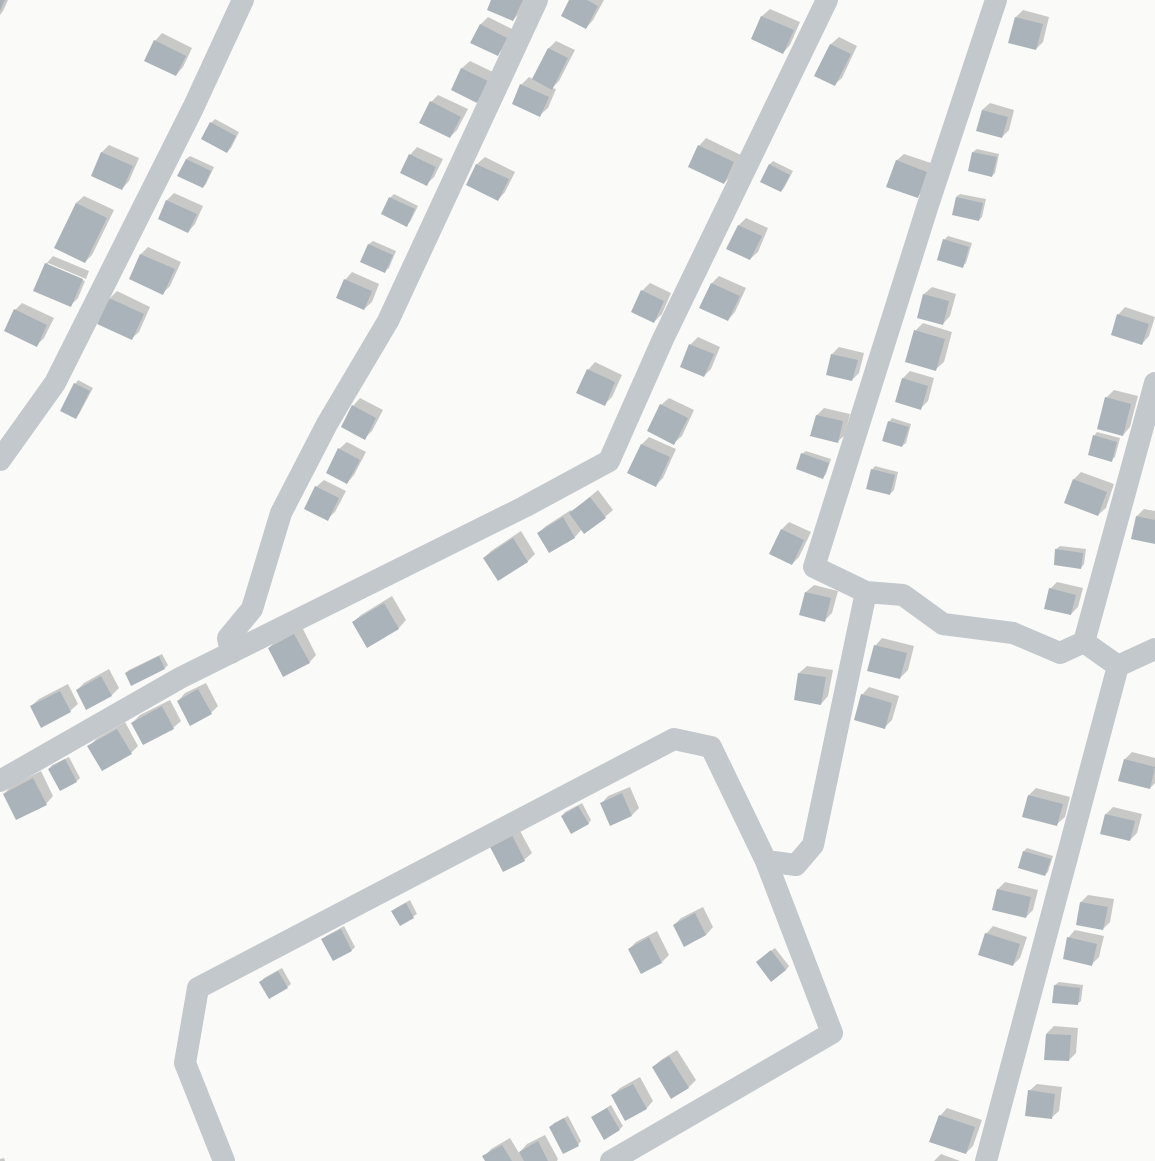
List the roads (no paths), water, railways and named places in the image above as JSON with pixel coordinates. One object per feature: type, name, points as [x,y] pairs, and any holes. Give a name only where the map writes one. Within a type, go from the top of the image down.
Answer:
[{"type":"street","points":[[0,460],[55,383],[193,108],[243,0]]},
{"type":"street","points":[[231,652],[228,638],[252,609],[281,513],[327,424],[388,322],[537,0]]},
{"type":"street","points":[[0,781],[180,678],[524,507],[610,461],[664,339],[827,0]]},
{"type":"street","points":[[996,0],[927,208],[814,568],[866,592],[903,595],[943,624],[1013,633],[1060,653],[1084,642]]},
{"type":"street","points":[[1084,642],[1155,383]]},
{"type":"street","points":[[766,861],[796,865],[813,845],[866,592]]},
{"type":"street","points":[[1084,642],[1118,666]]},
{"type":"street","points":[[1118,666],[1155,649]]},
{"type":"street","points":[[986,1161],[1118,666]]},
{"type":"street","points":[[224,1161],[185,1063],[198,988],[674,739],[711,747],[766,861],[832,1033],[611,1161]]}]
